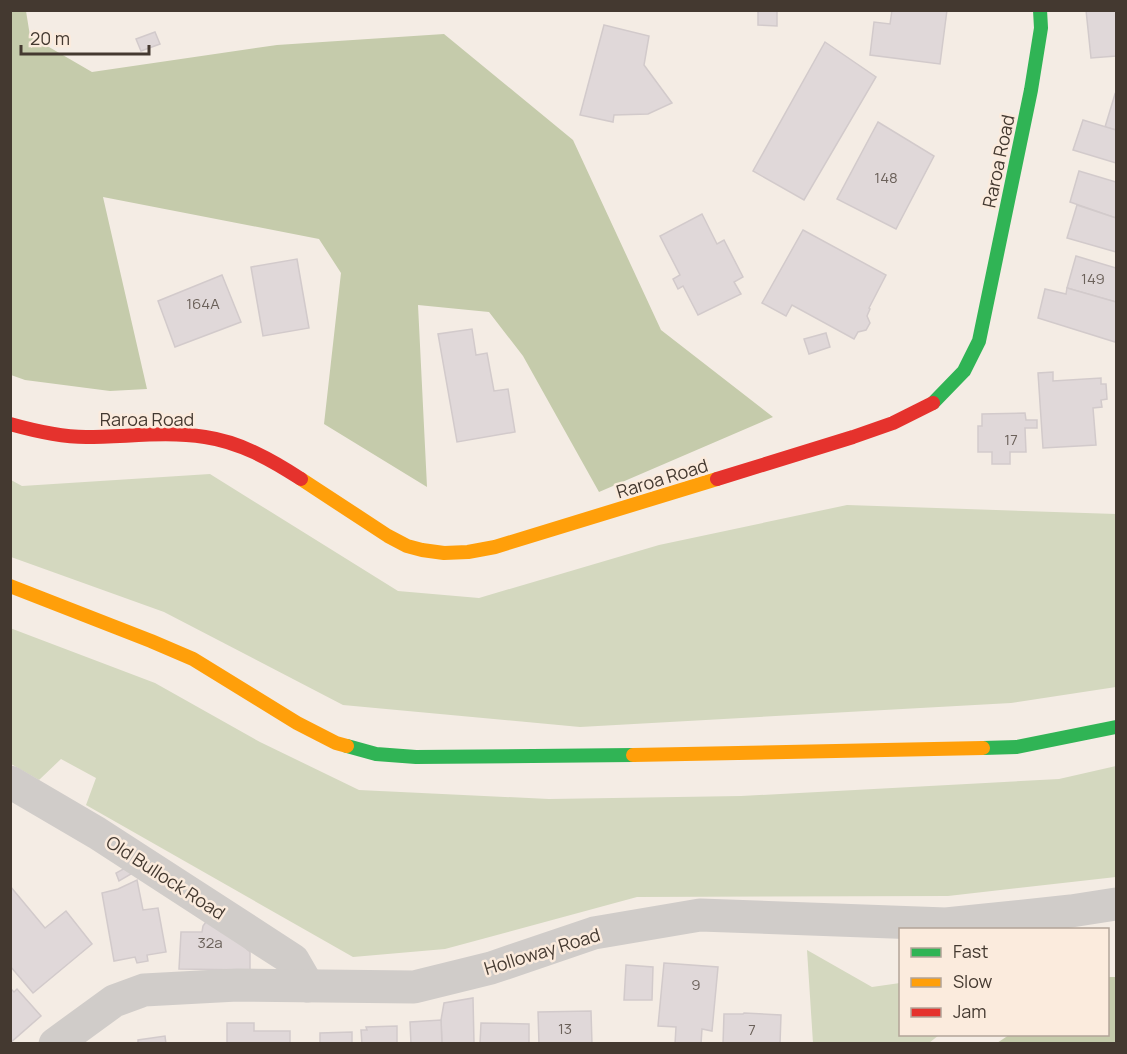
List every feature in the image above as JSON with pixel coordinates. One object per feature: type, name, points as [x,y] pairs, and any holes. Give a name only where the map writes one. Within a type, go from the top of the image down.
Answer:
[{"type":"main road","name":"Raroa Road","points":[[10,424],[44,433],[75,436],[175,434],[236,445],[261,455],[407,546],[444,554],[495,547],[572,525],[842,441],[892,423],[934,402],[964,371],[979,341],[1031,90],[1041,28],[1040,10]]},
{"type":"main road","points":[[10,586],[151,640],[193,659],[297,723],[336,743],[376,754],[416,757],[602,755],[1017,747],[1116,727]]},
{"type":"street","name":"Old Bullock Road","points":[[10,782],[97,833],[293,960],[308,986]]},
{"type":"street","name":"Holloway Road","points":[[55,1044],[114,1001],[144,990],[237,985],[414,987],[491,968],[594,933],[700,915],[946,924],[1116,904]]},
{"type":"green space","points":[[10,11],[26,11],[30,36],[92,72],[277,45],[444,34],[573,140],[661,330],[773,417],[599,492],[523,356],[489,312],[418,305],[427,487],[324,424],[341,273],[319,239],[103,197],[147,389],[110,391],[25,380],[11,375]]},
{"type":"green space","points":[[210,474],[398,591],[479,598],[659,545],[847,505],[1116,514],[1116,687],[1011,703],[580,727],[343,705],[164,612],[11,557],[11,480],[22,486]]},
{"type":"green space","points":[[10,628],[155,683],[260,742],[359,790],[549,799],[741,796],[1059,779],[1116,766],[1116,877],[948,896],[637,897],[445,949],[353,957],[86,805],[96,778],[61,759],[39,780],[11,764]]},
{"type":"green space","points":[[807,950],[872,987],[899,983],[899,1036],[938,1036],[929,1043],[813,1043]]},
{"type":"green space","points":[[1109,977],[1116,977],[1116,1043],[997,1043],[1008,1036],[1109,1036]]},
{"type":"building","points":[[758,10],[777,10],[777,26],[758,25]]},
{"type":"building","points":[[892,10],[947,10],[940,64],[870,55],[874,22],[890,24]]},
{"type":"building","points":[[1086,10],[1116,10],[1116,56],[1091,58]]},
{"type":"building","points":[[604,25],[649,36],[644,65],[672,103],[648,114],[614,115],[613,122],[580,115]]},
{"type":"building","points":[[155,32],[160,44],[141,51],[136,39]]},
{"type":"building","points":[[825,42],[876,77],[804,200],[753,171]]},
{"type":"building","points":[[1116,95],[1116,130],[1105,127]]},
{"type":"building","points":[[1083,120],[1116,130],[1116,163],[1073,150]]},
{"type":"building","points":[[878,122],[934,156],[896,229],[837,199]]},
{"type":"building","points":[[1079,171],[1116,182],[1116,218],[1070,202]]},
{"type":"building","points":[[1077,205],[1116,218],[1116,252],[1067,238]]},
{"type":"building","points":[[702,214],[717,244],[724,240],[743,277],[734,282],[741,294],[698,315],[683,286],[678,289],[673,279],[680,275],[660,236]]},
{"type":"building","points":[[803,230],[886,275],[869,308],[867,316],[870,323],[866,330],[858,332],[854,339],[792,305],[786,316],[762,303]]},
{"type":"building","points":[[1076,256],[1116,268],[1116,302],[1067,288]]},
{"type":"building","points":[[297,259],[309,328],[263,336],[251,267]]},
{"type":"building","points":[[222,275],[241,322],[175,347],[158,301]]},
{"type":"building","points":[[1067,288],[1116,302],[1115,342],[1038,318],[1045,289],[1066,294]]},
{"type":"building","points":[[472,329],[476,355],[487,353],[494,391],[508,389],[515,432],[457,442],[438,334]]},
{"type":"building","points":[[826,333],[830,347],[809,354],[804,339]]},
{"type":"building","points":[[1053,372],[1053,381],[1101,378],[1101,384],[1106,384],[1107,399],[1101,400],[1102,407],[1093,408],[1096,445],[1043,448],[1038,373]]},
{"type":"building","points":[[1025,413],[1026,420],[1037,420],[1037,428],[1025,428],[1026,452],[1010,452],[1010,464],[992,464],[992,452],[978,452],[978,426],[982,426],[982,414]]},
{"type":"building","points":[[127,867],[131,874],[119,881],[116,873]]},
{"type":"building","points":[[137,880],[143,910],[158,908],[166,952],[147,955],[148,961],[137,963],[135,957],[114,961],[102,893],[118,889]]},
{"type":"building","points":[[10,886],[45,928],[66,911],[92,944],[33,993],[10,966]]},
{"type":"building","points":[[210,916],[250,952],[250,970],[179,969],[181,932],[202,932]]},
{"type":"building","points":[[664,963],[718,967],[712,1031],[702,1029],[701,1044],[675,1044],[676,1027],[658,1026]]},
{"type":"building","points":[[626,965],[653,967],[652,1000],[624,1000]]},
{"type":"building","points":[[10,988],[14,992],[17,989],[41,1016],[10,1043]]},
{"type":"building","points":[[473,998],[474,1044],[442,1044],[441,1020],[444,1003]]},
{"type":"building","points":[[591,1011],[592,1044],[539,1044],[538,1012]]},
{"type":"building","points":[[724,1014],[781,1015],[780,1044],[723,1044]]},
{"type":"building","points":[[441,1020],[442,1044],[411,1044],[410,1022]]},
{"type":"building","points":[[227,1023],[254,1023],[254,1031],[290,1031],[290,1044],[227,1044]]},
{"type":"building","points":[[481,1023],[529,1024],[529,1044],[480,1044]]},
{"type":"building","points":[[397,1026],[397,1044],[362,1044],[361,1030],[367,1030],[366,1027]]},
{"type":"building","points":[[352,1032],[352,1044],[320,1044],[320,1033]]},
{"type":"building","points":[[165,1036],[166,1044],[138,1044],[138,1040]]},
{"type":"traffic: fast","points":[[933,403],[964,371],[979,341],[1031,90],[1041,28],[1040,10]]},
{"type":"traffic: fast","points":[[983,748],[1017,747],[1116,727]]},
{"type":"traffic: fast","points":[[347,746],[376,754],[416,757],[633,755]]},
{"type":"traffic: slow","points":[[301,479],[407,546],[444,553],[468,552],[495,547],[717,479]]},
{"type":"traffic: slow","points":[[10,586],[193,659],[297,723],[336,743],[347,746]]},
{"type":"traffic: slow","points":[[633,755],[983,748]]},
{"type":"traffic: jam","points":[[717,479],[893,423],[933,403]]},
{"type":"traffic: jam","points":[[10,424],[76,437],[161,434],[218,439],[255,453],[301,479]]}]
